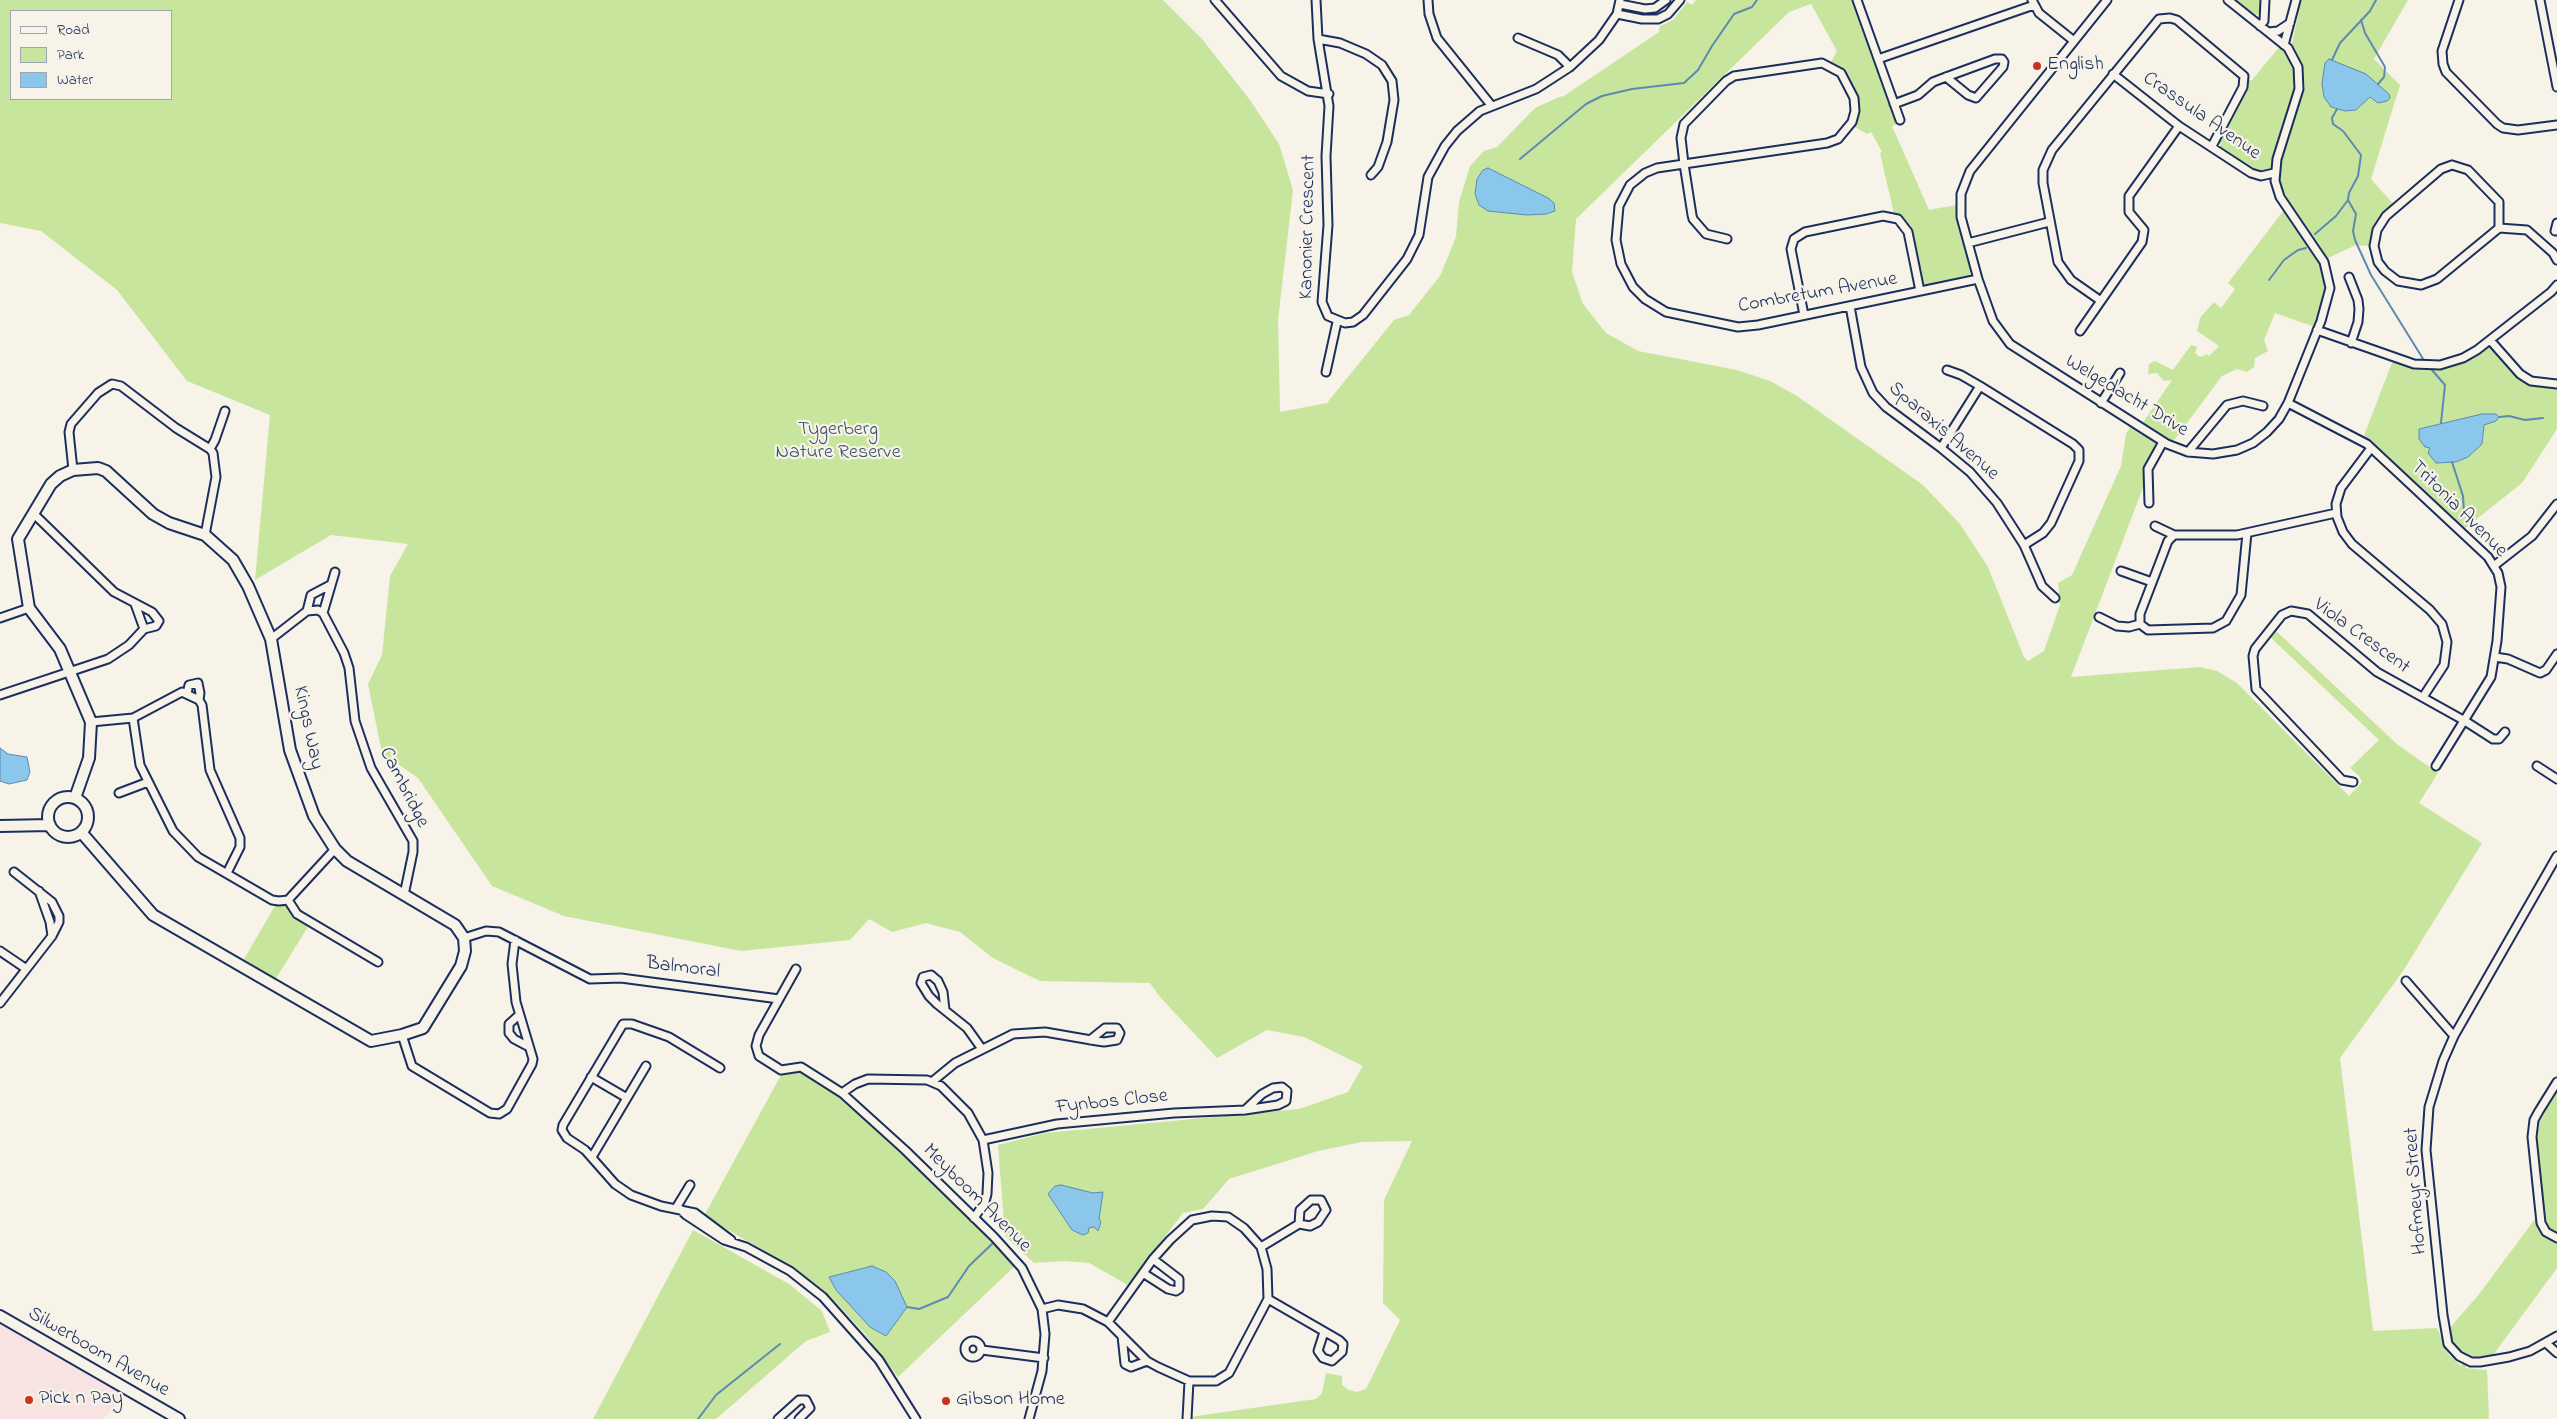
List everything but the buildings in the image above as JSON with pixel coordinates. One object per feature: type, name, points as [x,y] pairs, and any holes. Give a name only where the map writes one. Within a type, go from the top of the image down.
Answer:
[{"type":"street","points":[[1215,0],[1275,70],[1288,81],[1308,91],[1329,94]]},
{"type":"street","name":"Kanonier Crescent","points":[[1316,0],[1318,39],[1329,94],[1326,156],[1328,225],[1322,302],[1328,316],[1337,322],[1353,322],[1364,315],[1407,259],[1419,235],[1425,185],[1432,166],[1457,132],[1470,119],[1491,105],[1536,89],[1570,67],[1599,40],[1617,14],[1620,2]]},
{"type":"street","points":[[1428,0],[1432,26],[1437,38],[1491,105]]},
{"type":"street","points":[[1620,2],[1645,10],[1655,8],[1666,0]]},
{"type":"street","points":[[1617,14],[1651,20],[1658,19],[1668,14],[1680,0]]},
{"type":"street","points":[[1857,0],[1900,120]]},
{"type":"street","name":"Welgedacht Drive","points":[[2107,0],[1967,176],[1960,206],[1968,243],[1978,279],[1994,320],[2006,340],[2020,351],[2163,442],[2188,452],[2213,454],[2245,447],[2260,438],[2274,426],[2288,403],[2328,300],[2328,275],[2321,257],[2280,197],[2274,173]]},
{"type":"street","points":[[2228,0],[2284,45],[2296,61],[2300,83],[2274,173]]},
{"type":"street","points":[[2260,26],[2264,21],[2265,0]]},
{"type":"street","points":[[2284,45],[2296,0]]},
{"type":"street","points":[[2459,0],[2442,51],[2442,60],[2446,72],[2503,128],[2518,130],[2557,125]]},
{"type":"street","points":[[2540,0],[2557,82]]},
{"type":"street","points":[[1878,59],[2033,2],[2039,13],[2074,41]]},
{"type":"street","points":[[2101,301],[2071,280],[2056,257],[2043,179],[2046,160],[2156,21],[2167,18],[2177,20],[2244,76],[2243,87],[2212,146]]},
{"type":"street","points":[[2268,32],[2278,31],[2290,24]]},
{"type":"street","points":[[1518,38],[1558,55],[1570,67]]},
{"type":"street","points":[[1318,39],[1340,43],[1366,54],[1382,65],[1392,81],[1394,100],[1387,142],[1378,167],[1371,175]]},
{"type":"street","points":[[1894,104],[1918,95],[1933,82],[1946,77],[1995,59],[2002,59],[2004,62],[2003,68],[1976,98],[1968,95],[1946,77]]},
{"type":"street","name":"Combretum Avenue","points":[[1684,164],[1681,138],[1684,124],[1726,81],[1734,76],[1817,63],[1834,68],[1846,80],[1854,98],[1854,117],[1846,131],[1833,142],[1684,164],[1645,173],[1630,185],[1621,200],[1618,212],[1617,247],[1624,273],[1633,287],[1645,299],[1666,312],[1738,327],[1978,279]]},
{"type":"street","name":"Crassula Avenue","points":[[2114,74],[2179,126],[2254,175],[2264,176],[2274,173]]},
{"type":"street","points":[[2080,331],[2144,236],[2142,227],[2129,212],[2129,196],[2179,126]]},
{"type":"street","points":[[1684,164],[1694,222],[1706,234],[1728,239]]},
{"type":"street","points":[[2499,228],[2501,207],[2496,198],[2464,168],[2448,165],[2382,220],[2375,235],[2374,252],[2378,262],[2389,275],[2404,283],[2421,285],[2442,276],[2499,228],[2522,228],[2530,231],[2553,253],[2557,260]]},
{"type":"street","points":[[1804,315],[1791,246],[1799,235],[1815,230],[1883,216],[1898,219],[1908,232],[1920,291]]},
{"type":"street","points":[[1968,243],[2050,222]]},
{"type":"street","points":[[2349,277],[2358,300],[2359,309],[2358,322],[2351,342]]},
{"type":"street","points":[[2317,330],[2414,364],[2426,366],[2440,365],[2463,358],[2490,340],[2551,292],[2557,285]]},
{"type":"street","name":"Sparaxis Avenue","points":[[1850,306],[1861,367],[1870,388],[1886,407],[1942,448],[1970,472],[1997,503],[2024,545],[2042,586],[2054,598]]},
{"type":"street","points":[[1326,372],[1337,322]]},
{"type":"street","points":[[2490,340],[2520,374],[2531,381],[2557,384]]},
{"type":"street","points":[[1947,370],[1961,375],[1980,386],[2073,444],[2080,452],[2079,461],[2051,523],[2043,533],[2024,545]]},
{"type":"street","points":[[2101,403],[2120,373]]},
{"type":"street","points":[[73,470],[69,432],[72,424],[98,393],[112,384],[128,389],[176,428],[210,449],[214,457],[216,477],[205,535]]},
{"type":"street","points":[[1942,448],[1980,386]]},
{"type":"street","points":[[2188,452],[2227,405],[2243,401],[2263,406]]},
{"type":"street","name":"Tritonia Avenue","points":[[2288,403],[2357,437],[2371,448],[2494,565],[2501,587],[2496,657],[2488,683],[2436,766]]},
{"type":"street","points":[[210,449],[225,411]]},
{"type":"street","points":[[2149,503],[2148,469],[2163,442]]},
{"type":"street","points":[[2371,448],[2343,483],[2337,500],[2336,513],[2343,532],[2352,544],[2430,610],[2442,624],[2447,642],[2444,665],[2423,697]]},
{"type":"street","name":"Kings Way","points":[[75,798],[89,758],[91,722],[60,650],[29,608],[18,539],[50,484],[60,476],[73,470],[98,468],[106,470],[138,501],[161,519],[205,535],[226,552],[239,568],[271,639],[293,764],[314,816],[335,849],[352,865],[454,925],[464,938]]},
{"type":"street","points":[[2494,565],[2532,536],[2557,504]]},
{"type":"street","points":[[2155,526],[2174,535],[2247,533],[2336,513]]},
{"type":"street","points":[[0,695],[71,673],[118,653],[144,629],[156,626],[158,618],[152,612],[114,592],[34,514]]},
{"type":"street","points":[[2140,624],[2148,630],[2213,628],[2224,624],[2241,595],[2247,533]]},
{"type":"street","points":[[2140,624],[2140,614],[2152,582],[2168,541],[2174,535]]},
{"type":"street","points":[[2121,571],[2152,582]]},
{"type":"street","points":[[271,639],[308,611],[318,610],[323,613],[334,572]]},
{"type":"street","points":[[308,611],[311,595],[330,584]]},
{"type":"street","points":[[135,604],[144,629]]},
{"type":"street","points":[[0,618],[29,608]]},
{"type":"street","name":"Viola Crescent","points":[[2353,782],[2342,780],[2258,692],[2255,686],[2253,656],[2264,637],[2282,615],[2291,611],[2308,614],[2377,672],[2465,721],[2493,739],[2499,739],[2505,732]]},
{"type":"street","name":"Cambridge","points":[[323,613],[347,661],[355,720],[371,768],[412,841],[413,852],[404,896]]},
{"type":"street","points":[[2099,618],[2117,626],[2129,627],[2140,624]]},
{"type":"street","points":[[2496,657],[2540,673],[2546,670],[2557,654]]},
{"type":"street","points":[[186,692],[189,685],[198,683],[199,700]]},
{"type":"street","points":[[91,722],[133,718],[176,694],[186,692],[199,700],[202,704],[210,770],[240,838],[240,847],[227,873]]},
{"type":"street","points":[[133,718],[137,758],[148,782],[173,831],[198,858],[272,900],[288,900],[335,849]]},
{"type":"street","points":[[2537,766],[2557,779]]},
{"type":"street","points":[[118,793],[148,782]]},
{"type":"street","points":[[68,797],[81,801],[88,813],[88,820],[81,832],[76,835],[64,836],[53,830],[49,820],[56,801],[68,797]]},
{"type":"street","points":[[0,826],[49,820]]},
{"type":"street","points":[[81,832],[153,915],[374,1042],[423,1028],[461,966],[465,951],[464,938],[492,931],[515,940],[513,950],[514,983],[519,1015],[532,1064],[507,1109],[495,1114],[412,1066],[402,1035]]},
{"type":"street","name":"Hofmeyr Street","points":[[2557,856],[2454,1036],[2434,1085],[2429,1107],[2426,1150],[2446,1338],[2459,1356],[2471,1362],[2509,1358],[2546,1343],[2557,1336]]},
{"type":"street","points":[[0,1003],[25,968],[52,936],[59,916],[52,902],[14,872]]},
{"type":"street","points":[[288,900],[297,914],[378,962]]},
{"type":"street","name":"Balmoral","points":[[515,940],[563,964],[582,977],[596,979],[621,978],[779,999]]},
{"type":"street","points":[[0,951],[25,968]]},
{"type":"street","points":[[779,999],[796,970]]},
{"type":"street","points":[[945,1010],[943,992],[938,981],[930,975],[923,976],[921,983],[923,988],[945,1010],[973,1034],[982,1049]]},
{"type":"street","points":[[2406,981],[2454,1036]]},
{"type":"street","name":"Meyboom Avenue","points":[[779,999],[759,1035],[756,1046],[761,1059],[781,1070],[800,1067],[842,1093],[873,1120],[974,1218],[1022,1268],[1042,1309],[1045,1334],[1044,1358],[1029,1419]]},
{"type":"street","points":[[519,1015],[509,1024],[509,1033],[514,1039],[529,1047]]},
{"type":"street","points":[[720,1068],[669,1037],[632,1024],[623,1024],[563,1125],[564,1134],[592,1158],[616,1184],[632,1195],[652,1204],[678,1209],[705,1224],[724,1240],[731,1240],[790,1271],[823,1297],[879,1360],[916,1419]]},
{"type":"street","points":[[933,1081],[950,1066],[1004,1037],[1032,1031],[1090,1040]]},
{"type":"street","points":[[592,1158],[646,1066]]},
{"type":"street","points":[[591,1077],[626,1098]]},
{"type":"street","points":[[842,1093],[855,1084],[868,1080],[893,1078],[933,1081],[968,1113],[983,1140],[988,1173],[985,1202],[974,1218]]},
{"type":"street","points":[[2557,1082],[2534,1120],[2532,1137],[2541,1223],[2546,1232],[2557,1238]]},
{"type":"street","name":"Fynbos Close","points":[[983,1140],[1058,1124],[1174,1113],[1245,1110],[1283,1103],[1288,1098],[1287,1091],[1282,1087],[1273,1088],[1262,1094],[1245,1110]]},
{"type":"street","points":[[678,1209],[690,1184]]},
{"type":"street","points":[[1042,1309],[1071,1306],[1083,1309],[1108,1322],[1147,1361],[1190,1381],[1216,1381],[1229,1373],[1268,1299],[1267,1269],[1261,1248],[1237,1222],[1228,1218],[1202,1216],[1184,1226],[1153,1259],[1108,1322]]},
{"type":"street","points":[[1261,1248],[1299,1224]]},
{"type":"street","points":[[1143,1273],[1168,1289],[1176,1291],[1179,1289],[1180,1279],[1153,1259]]},
{"type":"street","points":[[1268,1299],[1324,1332]]},
{"type":"street","name":"Silwerboom Avenue","points":[[0,1316],[179,1419]]},
{"type":"street","points":[[1122,1336],[1125,1364],[1131,1367],[1147,1361]]},
{"type":"street","points":[[2546,1343],[2557,1353]]},
{"type":"street","points":[[982,1350],[1044,1358]]},
{"type":"street","points":[[1187,1419],[1190,1381]]},
{"type":"street","points":[[780,1419],[799,1400],[806,1400],[810,1408],[799,1419]]},
{"type":"shaded area","points":[[0,1316],[133,1388],[103,1419],[0,1419]]},
{"type":"green space","name":"Tygerberg Nature Reserve","points":[[0,0],[1163,0],[1202,39],[1250,100],[1279,144],[1293,190],[1278,320],[1280,412],[1327,403],[1394,320],[1409,315],[1440,276],[1456,237],[1459,202],[1470,166],[1484,151],[1497,147],[1535,108],[1564,96],[1659,32],[1660,26],[1673,20],[1687,2],[1692,5],[1696,0],[1854,0],[1898,124],[1892,126],[1929,210],[1956,205],[1971,269],[1969,277],[1928,286],[1922,282],[1909,227],[1904,219],[1894,214],[1880,153],[1882,152],[1871,132],[1867,134],[1853,126],[1855,121],[1854,91],[1846,75],[1831,62],[1837,51],[1811,4],[1789,12],[1576,219],[1572,272],[1583,304],[1606,333],[1638,351],[1737,370],[1770,381],[1797,396],[1923,485],[1960,524],[1988,567],[2024,657],[2028,661],[2044,651],[2060,605],[2058,583],[2072,575],[2121,466],[2126,434],[2131,426],[2160,443],[2071,677],[2200,667],[2217,671],[2237,683],[2349,796],[2362,782],[2359,776],[2350,768],[2379,740],[2269,636],[2274,629],[2398,745],[2438,773],[2419,803],[2482,843],[2403,971],[2340,1058],[2373,1331],[2437,1328],[2448,1354],[2461,1366],[2468,1356],[2453,1345],[2449,1329],[2480,1293],[2535,1219],[2542,1233],[2548,1238],[2552,1240],[2555,1232],[2547,1226],[2545,1220],[2537,1141],[2539,1123],[2557,1091],[2557,1237],[2555,1241],[2557,1242],[2557,1268],[2493,1355],[2471,1357],[2465,1368],[2487,1370],[2489,1419],[1190,1419],[1190,1417],[1316,1399],[1322,1393],[1326,1373],[1342,1376],[1342,1385],[1349,1390],[1357,1392],[1366,1389],[1400,1320],[1383,1303],[1384,1200],[1412,1141],[1362,1142],[1318,1151],[1229,1179],[1203,1209],[1183,1213],[1128,1285],[1089,1263],[1064,1261],[1034,1263],[1005,1236],[998,1145],[1045,1133],[1299,1109],[1348,1092],[1363,1066],[1304,1037],[1267,1030],[1217,1058],[1160,997],[1150,983],[1040,981],[993,958],[960,932],[926,923],[892,932],[869,919],[850,940],[741,951],[564,916],[492,886],[418,778],[382,753],[368,684],[382,655],[390,576],[408,544],[331,535],[255,580],[270,415],[187,381],[117,290],[41,231],[0,223]]},
{"type":"green space","points":[[2233,0],[2262,0],[2261,10],[2259,14],[2253,15]]},
{"type":"green space","points":[[2301,0],[2408,0],[2374,59],[2400,85],[2371,179],[2394,205],[2377,222],[2372,232],[2370,246],[2356,245],[2326,259],[2287,199],[2280,181],[2281,163],[2305,87],[2303,68],[2292,44]]},
{"type":"green space","points":[[2280,46],[2295,68],[2296,89],[2271,167],[2269,171],[2259,173],[2221,148],[2219,139],[2247,80],[2252,80]]},
{"type":"green space","points":[[2284,210],[2322,266],[2326,283],[2325,296],[2315,327],[2275,313],[2264,340],[2268,351],[2255,358],[2254,367],[2247,372],[2237,369],[2222,376],[2172,443],[2169,442],[2142,424],[2172,380],[2164,381],[2157,373],[2148,374],[2149,364],[2155,361],[2173,370],[2191,345],[2197,347],[2195,353],[2200,357],[2207,354],[2209,356],[2219,346],[2197,331],[2200,318],[2214,302],[2221,308],[2235,289],[2228,283]]},
{"type":"green space","points":[[2489,346],[2520,378],[2537,386],[2557,387],[2557,429],[2522,483],[2463,530],[2363,438],[2393,360],[2420,368],[2436,368]]},
{"type":"green space","points":[[284,903],[295,917],[309,925],[275,980],[243,961],[276,904]]},
{"type":"green space","points":[[787,1064],[823,1082],[872,1121],[1016,1265],[898,1377],[866,1335],[829,1295],[792,1267],[704,1216]]},
{"type":"green space","points":[[693,1230],[789,1284],[822,1311],[830,1332],[806,1341],[716,1419],[593,1419]]},
{"type":"water","points":[[2329,59],[2366,74],[2389,94],[2390,98],[2387,101],[2378,103],[2370,97],[2356,110],[2345,111],[2331,107],[2324,97],[2322,84],[2325,63]]},
{"type":"water","points":[[1488,168],[1548,198],[1554,203],[1555,211],[1546,214],[1527,215],[1488,211],[1479,205],[1475,194],[1477,179],[1483,170]]},
{"type":"water","points":[[2482,414],[2496,414],[2499,417],[2496,421],[2484,425],[2482,444],[2468,457],[2456,462],[2436,463],[2428,453],[2430,448],[2425,447],[2419,439],[2419,429]]},
{"type":"water","points":[[0,748],[8,754],[27,757],[30,772],[27,780],[9,784],[0,781]]},
{"type":"water","points":[[1061,1185],[1093,1193],[1103,1192],[1099,1219],[1101,1222],[1098,1231],[1094,1227],[1089,1228],[1088,1233],[1083,1235],[1072,1230],[1048,1194],[1055,1186]]},
{"type":"water","points":[[872,1266],[886,1272],[895,1281],[907,1307],[886,1336],[870,1327],[836,1290],[829,1277]]},
{"type":"waterway","points":[[1520,159],[1586,104],[1602,96],[1632,89],[1684,83],[1698,70],[1734,14],[1752,7],[1757,0]]},
{"type":"waterway","points":[[2332,60],[2340,43],[2370,11],[2376,0]]},
{"type":"waterway","points":[[2361,20],[2365,33],[2385,67],[2384,77],[2378,84]]},
{"type":"waterway","points":[[2337,109],[2332,118],[2333,124],[2343,131],[2361,155],[2358,176],[2349,193],[2348,200],[2356,214],[2353,231],[2355,240],[2371,275],[2425,362]]},
{"type":"waterway","points":[[2315,234],[2336,216],[2348,200]]},
{"type":"waterway","points":[[2269,280],[2284,260],[2298,250],[2306,248]]},
{"type":"waterway","points":[[2432,370],[2445,385],[2441,423]]},
{"type":"waterway","points":[[2499,417],[2509,416],[2525,420],[2543,418]]},
{"type":"waterway","points":[[2452,462],[2463,496],[2464,512]]},
{"type":"waterway","points":[[907,1307],[919,1309],[948,1297],[969,1266],[992,1244]]},
{"type":"waterway","points":[[698,1419],[716,1395],[780,1344]]},
{"type":"place","name":"English","points":[[2037,66]]},
{"type":"place","name":"Pick n Pay","points":[[29,1400]]},
{"type":"place","name":"Gibson Home","points":[[946,1401]]}]
